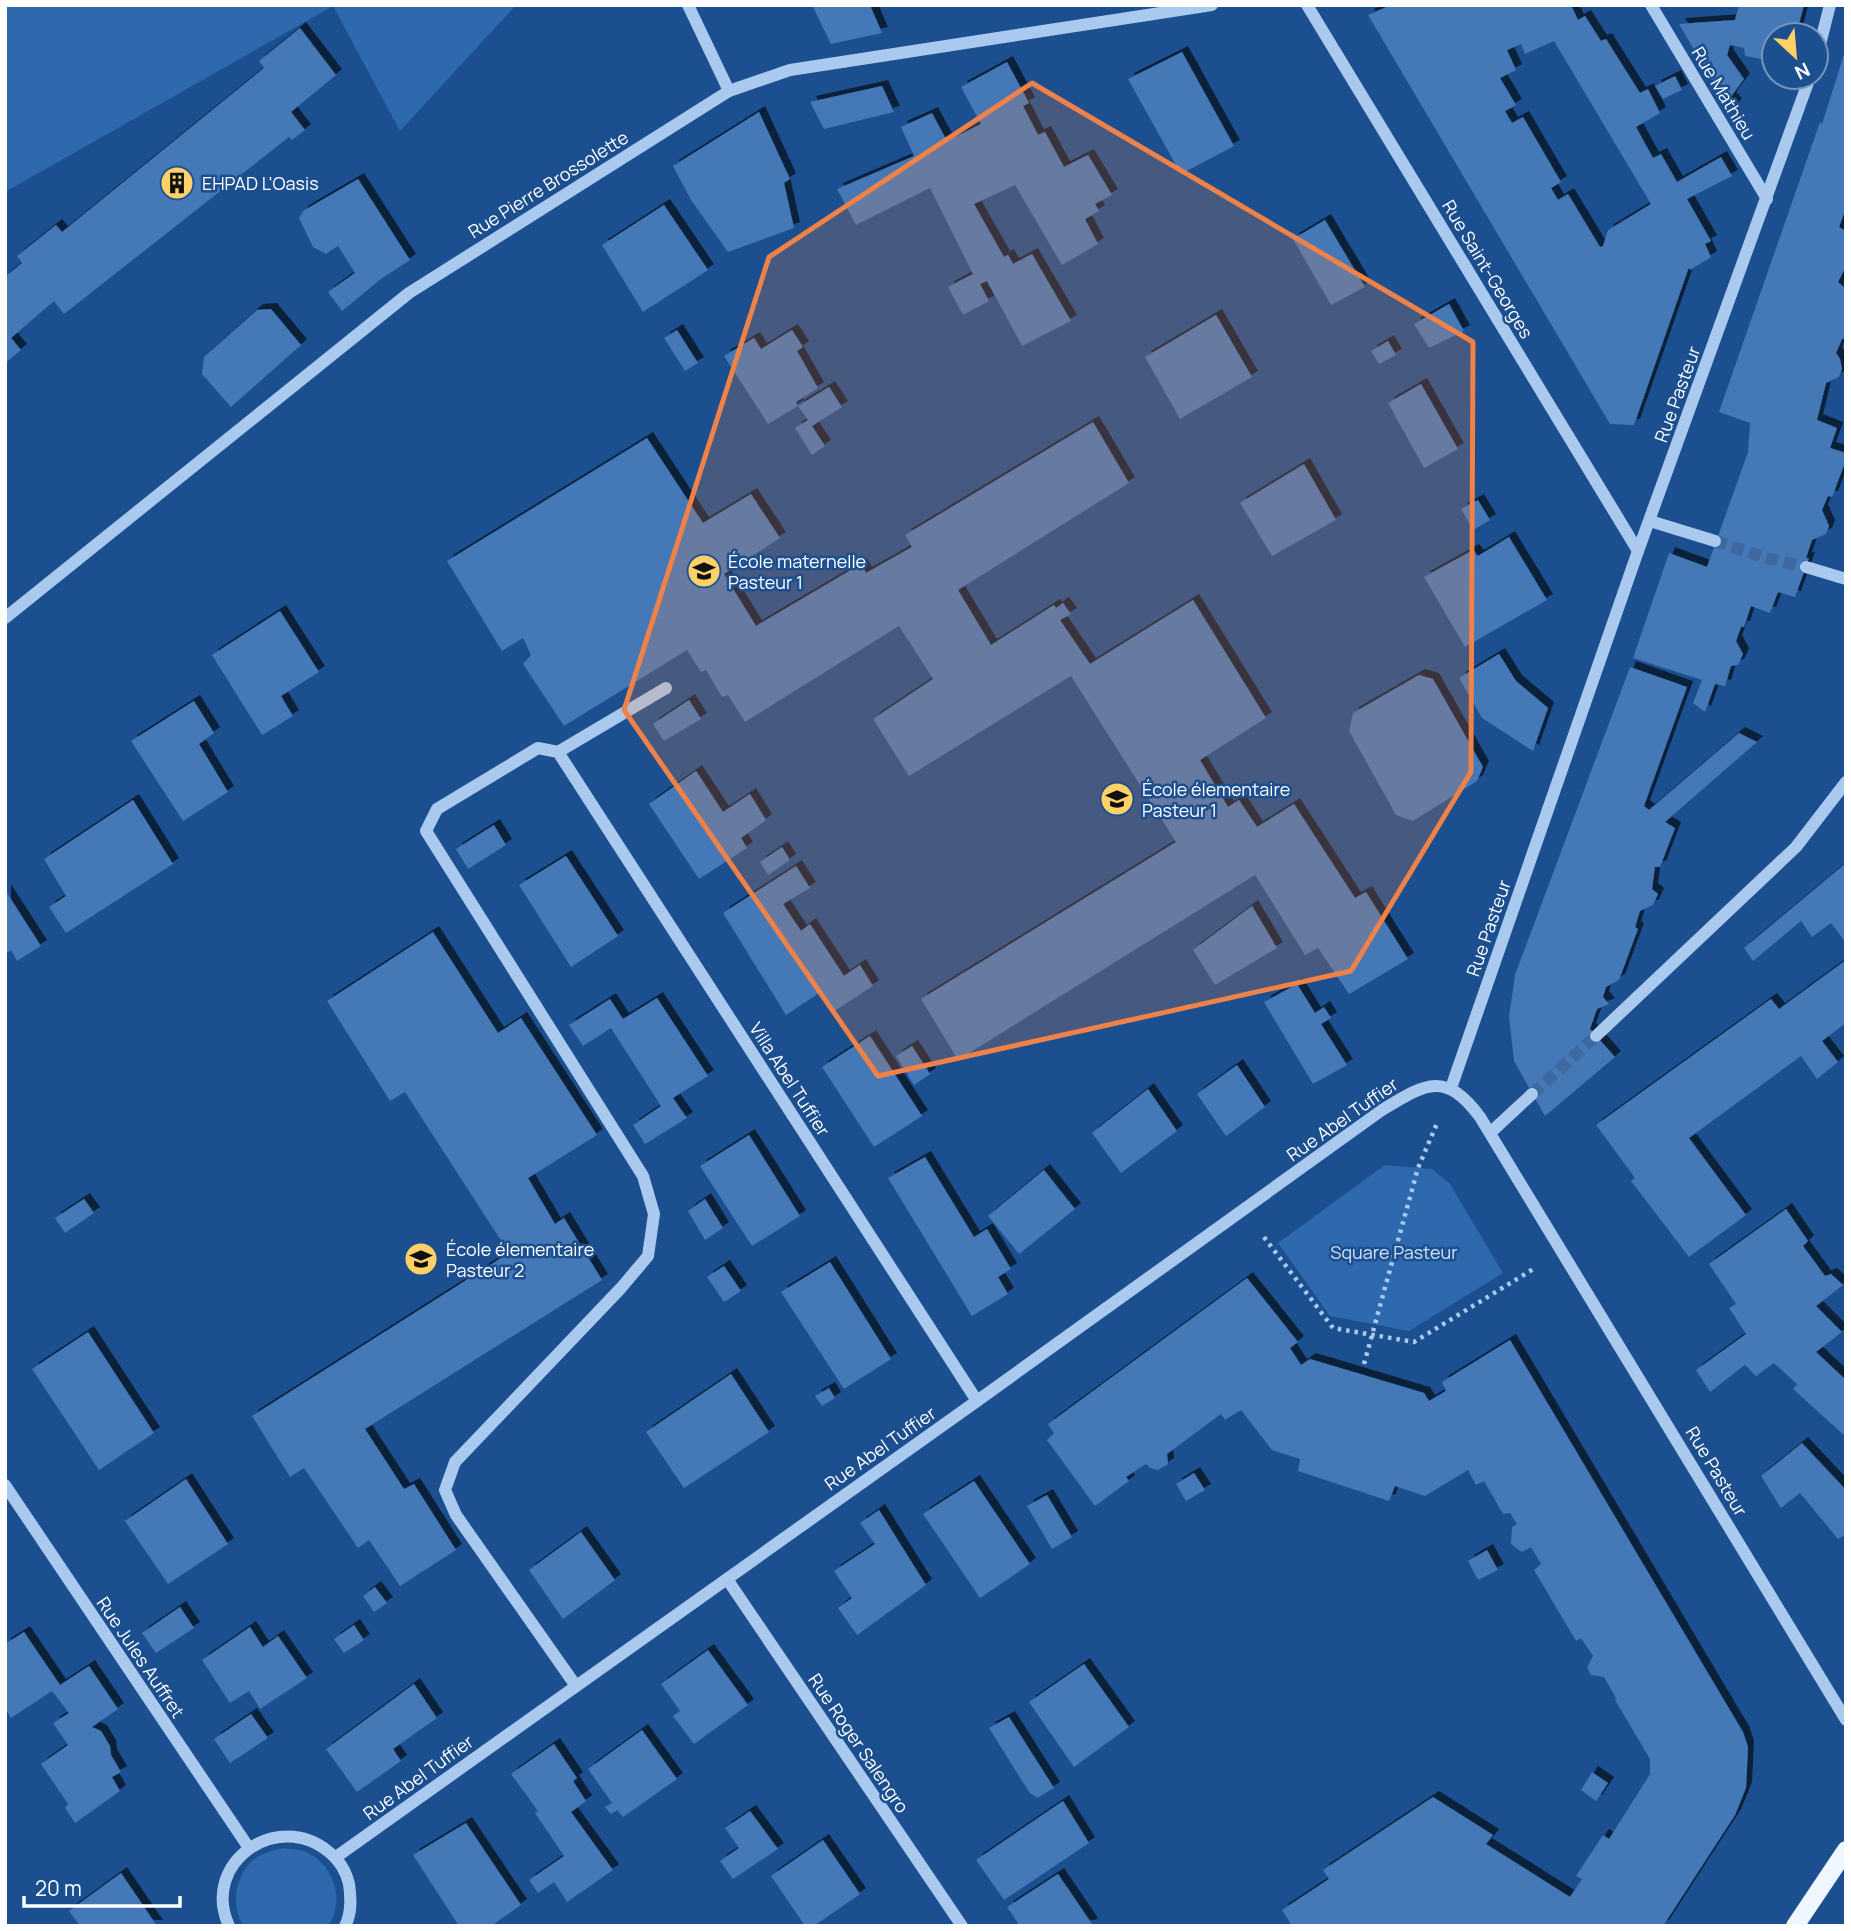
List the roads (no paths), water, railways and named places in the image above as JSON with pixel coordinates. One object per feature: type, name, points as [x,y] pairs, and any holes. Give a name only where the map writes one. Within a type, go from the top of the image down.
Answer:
[{"type":"main road","points":[[1795,1926],[1846,1850]]},
{"type":"street","points":[[688,5],[729,91]]},
{"type":"street","name":"Rue Pierre Brossolette","points":[[5,618],[409,293],[729,91],[790,70],[1212,5]]},
{"type":"street","name":"Rue Saint-Georges","points":[[1307,5],[1639,551]]},
{"type":"street","name":"Rue Mathieu","points":[[1651,5],[1767,199]]},
{"type":"street","name":"Rue Pasteur","points":[[1805,91],[1639,551],[1451,1088],[1466,1098],[1490,1133],[1846,1720]]},
{"type":"street","points":[[1650,521],[1715,541]]},
{"type":"street","points":[[1806,567],[1846,579]]},
{"type":"street","points":[[576,1686],[456,1515],[445,1490],[455,1462],[621,1289],[648,1256],[654,1214],[643,1176],[426,831],[437,809],[538,748],[558,752],[666,688]]},
{"type":"street","name":"Villa Abel Tuffier","points":[[558,752],[977,1401]]},
{"type":"street","points":[[1596,1036],[1796,847],[1846,782]]},
{"type":"street","name":"Rue Abel Tuffier","points":[[336,1857],[1382,1110],[1415,1090],[1432,1086],[1451,1088]]},
{"type":"street","points":[[1490,1133],[1532,1094]]},
{"type":"street","name":"Rue Jules Auffret","points":[[5,1485],[249,1848]]},
{"type":"street","name":"Rue Roger Salengro","points":[[727,1579],[962,1926]]},
{"type":"street","points":[[229,1926],[224,1916],[223,1897],[226,1878],[235,1861],[249,1848],[266,1839],[285,1835],[304,1837],[321,1845],[336,1857],[347,1876],[351,1898],[349,1920],[345,1926]]},
{"type":"tunnel","points":[[1715,541],[1766,558],[1806,567]]},
{"type":"tunnel","points":[[1532,1094],[1596,1036]]},
{"type":"place","name":"EHPAD L'Oasis","points":[[177,183]]},
{"type":"place","name":"École maternelle Pasteur 1","points":[[704,571]]},
{"type":"place","name":"École élementaire Pasteur 1","points":[[1117,799]]},
{"type":"place","name":"École élementaire Pasteur 2","points":[[421,1259]]},
{"type":"park label","name":"Square Pasteur","points":[[1394,1252]]}]
